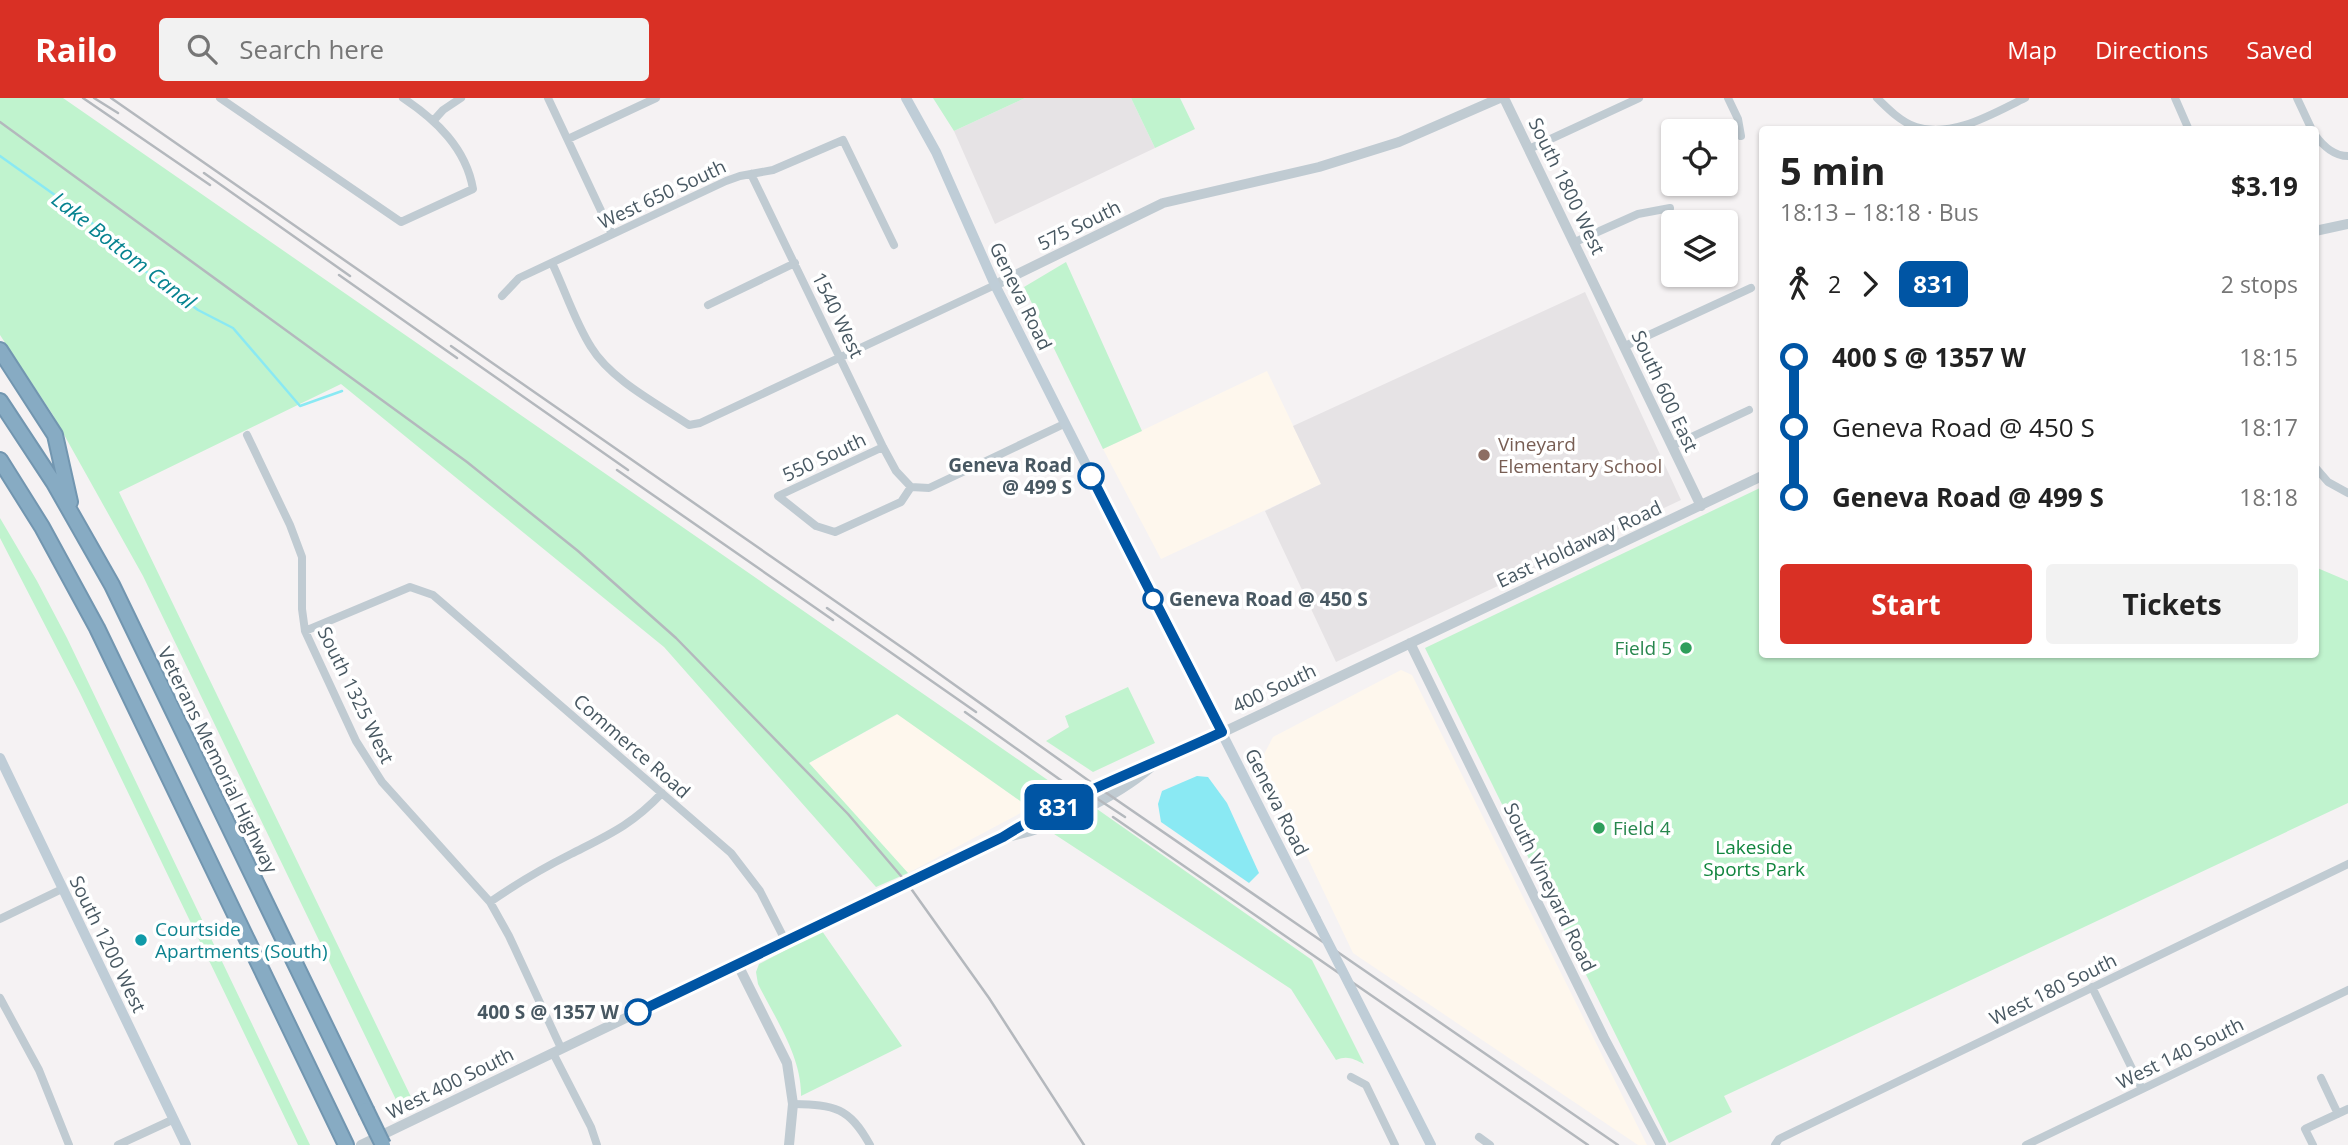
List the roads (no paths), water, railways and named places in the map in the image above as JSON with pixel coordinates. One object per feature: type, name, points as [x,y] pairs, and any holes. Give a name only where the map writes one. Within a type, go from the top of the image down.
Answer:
[{"type":"highway","points":[[0,350],[55,435],[73,514]]},
{"type":"highway","name":"Veterans Memorial Highway","points":[[0,401],[73,514],[127,614],[383,1145]]},
{"type":"highway","points":[[0,460],[42,527],[92,618],[346,1145]]},
{"type":"main road","name":"Geneva Road","points":[[906,98],[936,152],[995,285],[1064,424],[1431,1145]]},
{"type":"main road","name":"South 1200 West","points":[[0,758],[186,1145]]},
{"type":"street","points":[[220,98],[401,222],[473,189],[470,171],[455,146],[434,120],[403,98]]},
{"type":"street","points":[[434,120],[461,98]]},
{"type":"street","points":[[548,98],[612,234]]},
{"type":"street","points":[[568,139],[656,98]]},
{"type":"street","name":"575 South","points":[[552,263],[590,347],[603,363],[617,376],[689,425],[700,423],[995,285],[1163,203],[1319,167],[1399,142],[1502,98]]},
{"type":"street","name":"South 1800 West","points":[[1502,98],[1598,290]]},
{"type":"street","points":[[1529,149],[1639,98]]},
{"type":"street","points":[[1728,98],[1738,120],[1741,136]]},
{"type":"street","points":[[1877,98],[1897,116],[1914,126]]},
{"type":"street","points":[[1956,126],[1982,119],[2025,98]]},
{"type":"street","points":[[2175,98],[2187,126]]},
{"type":"street","points":[[2297,98],[2310,126]]},
{"type":"street","points":[[2319,139],[2327,148],[2341,156],[2348,156]]},
{"type":"street","name":"West 650 South","points":[[502,296],[519,278],[726,181],[773,170],[843,140],[894,245]]},
{"type":"street","name":"1540 West","points":[[751,174],[895,471],[911,487]]},
{"type":"street","points":[[1575,242],[1638,214],[1670,208]]},
{"type":"street","points":[[2319,230],[2348,224]]},
{"type":"street","points":[[708,305],[795,263]]},
{"type":"street","points":[[1625,346],[1751,288]]},
{"type":"street","name":"South 600 East","points":[[1598,290],[1701,506]]},
{"type":"street","points":[[1672,446],[1749,410]]},
{"type":"street","points":[[911,487],[929,488],[1064,424]]},
{"type":"street","name":"South 1325 West","points":[[247,435],[290,525],[302,557],[302,609],[305,631],[356,741],[382,782],[490,902],[509,936],[597,1145]]},
{"type":"street","name":"550 South","points":[[883,447],[778,496],[816,526],[835,532],[901,502],[911,487]]},
{"type":"street","points":[[2319,472],[2328,482],[2348,493]]},
{"type":"street","name":"East Holdaway Road","points":[[1410,643],[1759,477]]},
{"type":"street","name":"Commerce Road","points":[[305,631],[410,587],[432,595],[731,852],[761,891],[786,942]]},
{"type":"street","name":"400 South","points":[[557,1051],[1003,837],[1124,775],[1154,765],[1410,643]]},
{"type":"street","name":"South Vineyard Road","points":[[1410,643],[1604,1038],[1661,1145]]},
{"type":"street","points":[[490,902],[642,815],[662,793]]},
{"type":"street","name":"West 180 South","points":[[1776,1145],[1779,1139],[2348,864]]},
{"type":"street","points":[[0,919],[62,889]]},
{"type":"street","points":[[738,965],[787,1063],[793,1104],[789,1145]]},
{"type":"street","points":[[2092,987],[2141,1088]]},
{"type":"street","name":"West 140 South","points":[[2026,1145],[2348,990]]},
{"type":"street","points":[[0,998],[38,1070],[69,1145]]},
{"type":"street","name":"West 400 South","points":[[361,1145],[557,1051]]},
{"type":"street","points":[[1351,1077],[1366,1085],[1395,1145]]},
{"type":"street","points":[[2321,1077],[2338,1114]]},
{"type":"street","points":[[793,1104],[838,1109],[859,1124],[870,1145]]},
{"type":"street","points":[[2313,1145],[2305,1129],[2348,1109]]},
{"type":"street","points":[[118,1145],[172,1120]]},
{"type":"street","points":[[1479,1138],[1490,1145]]},
{"type":"water","points":[[1197,776],[1208,777],[1227,803],[1259,873],[1249,883],[1161,822],[1158,804],[1162,791]]},
{"type":"waterway","name":"Lake Bottom Canal","points":[[0,156],[83,215],[140,267],[198,310],[233,328],[300,406],[342,391]]},
{"type":"railway","points":[[83,98],[210,185]]},
{"type":"railway","points":[[94,98],[118,113]]},
{"type":"railway","points":[[111,98],[910,653],[1092,783],[1618,1145]]},
{"type":"railway","points":[[0,122],[467,462],[578,551],[676,638],[848,814],[907,883],[989,998],[1084,1145]]},
{"type":"railway","points":[[204,173],[350,276]]},
{"type":"railway","points":[[339,275],[457,358]]},
{"type":"railway","points":[[451,346],[628,470]]},
{"type":"railway","points":[[617,470],[833,620]]},
{"type":"railway","points":[[827,608],[976,712]]},
{"type":"railway","points":[[965,712],[1090,801]]},
{"type":"railway","points":[[1084,790],[1125,817]]},
{"type":"railway","points":[[1113,817],[1588,1145]]},
{"type":"place","name":"Vineyard Elementary School","points":[[1484,455]]},
{"type":"place","name":"Geneva Road @ 499 S","points":[[1091,476]]},
{"type":"place","name":"Geneva Road @ 450 S","points":[[1153,599]]},
{"type":"place","name":"Field 5","points":[[1686,648]]},
{"type":"place","name":"Field 4","points":[[1599,828]]},
{"type":"place","name":"Courtside Apartments (South)","points":[[141,940]]},
{"type":"place","name":"400 S @ 1357 W","points":[[638,1012]]},
{"type":"park label","name":"Lakeside Sports Park","points":[[1754,858]]}]
